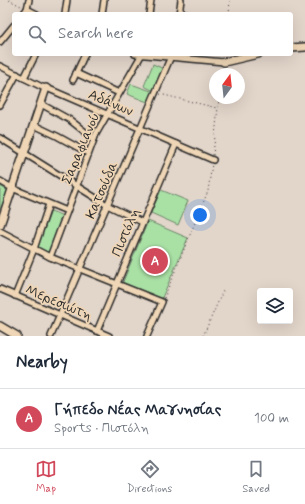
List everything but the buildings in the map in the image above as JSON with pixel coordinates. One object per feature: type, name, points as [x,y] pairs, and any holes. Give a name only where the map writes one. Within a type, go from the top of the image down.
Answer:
[{"type":"street","points":[[25,12],[30,0]]},
{"type":"street","points":[[65,12],[67,0]]},
{"type":"street","points":[[102,12],[104,0]]},
{"type":"street","points":[[149,12],[151,0]]},
{"type":"street","points":[[179,12],[181,0]]},
{"type":"street","points":[[0,42],[12,27]]},
{"type":"street","points":[[293,48],[305,47]]},
{"type":"street","points":[[24,78],[35,56]]},
{"type":"street","points":[[73,80],[84,56]]},
{"type":"street","name":"Σαραφιανού","points":[[50,256],[94,139],[140,56]]},
{"type":"street","points":[[172,56],[224,62],[250,56]]},
{"type":"street","name":"Κατσούδα","points":[[51,336],[61,316],[172,56]]},
{"type":"street","name":"Αδάνων","points":[[0,66],[46,88],[213,160]]},
{"type":"street","points":[[76,73],[119,93]]},
{"type":"street","points":[[0,105],[17,74]]},
{"type":"street","points":[[0,225],[46,88]]},
{"type":"street","points":[[41,104],[70,120],[94,139]]},
{"type":"street","points":[[34,125],[88,153]]},
{"type":"street","points":[[0,138],[108,205],[142,222]]},
{"type":"street","name":"Πιστόλη","points":[[97,331],[176,144]]},
{"type":"street","points":[[0,181],[12,188],[66,212]]},
{"type":"street","points":[[15,296],[34,249],[49,204]]},
{"type":"street","points":[[0,231],[34,249],[80,270],[162,302],[147,336]]},
{"type":"street","name":"Μερεσιώτη","points":[[0,289],[109,336]]},
{"type":"street","points":[[0,326],[17,336]]},
{"type":"path","points":[[9,0],[25,12]]},
{"type":"path","points":[[228,12],[230,0]]},
{"type":"path","points":[[155,93],[217,108]]},
{"type":"path","points":[[162,302],[208,191],[213,160],[218,104]]},
{"type":"path","points":[[203,336],[224,290]]},
{"type":"green space","points":[[153,64],[164,69],[154,91],[144,86]]},
{"type":"green space","points":[[131,84],[154,92],[150,103],[127,94]]},
{"type":"green space","points":[[0,186],[10,192],[0,220]]},
{"type":"green space","points":[[161,190],[188,201],[178,225],[151,213]]},
{"type":"green space","points":[[51,211],[63,216],[49,254],[37,248]]},
{"type":"green space","points":[[148,221],[188,238],[161,300],[122,284]]},
{"type":"place","name":"Γήπεδο Νέας Μαγνησίας","points":[[155,261]]}]
